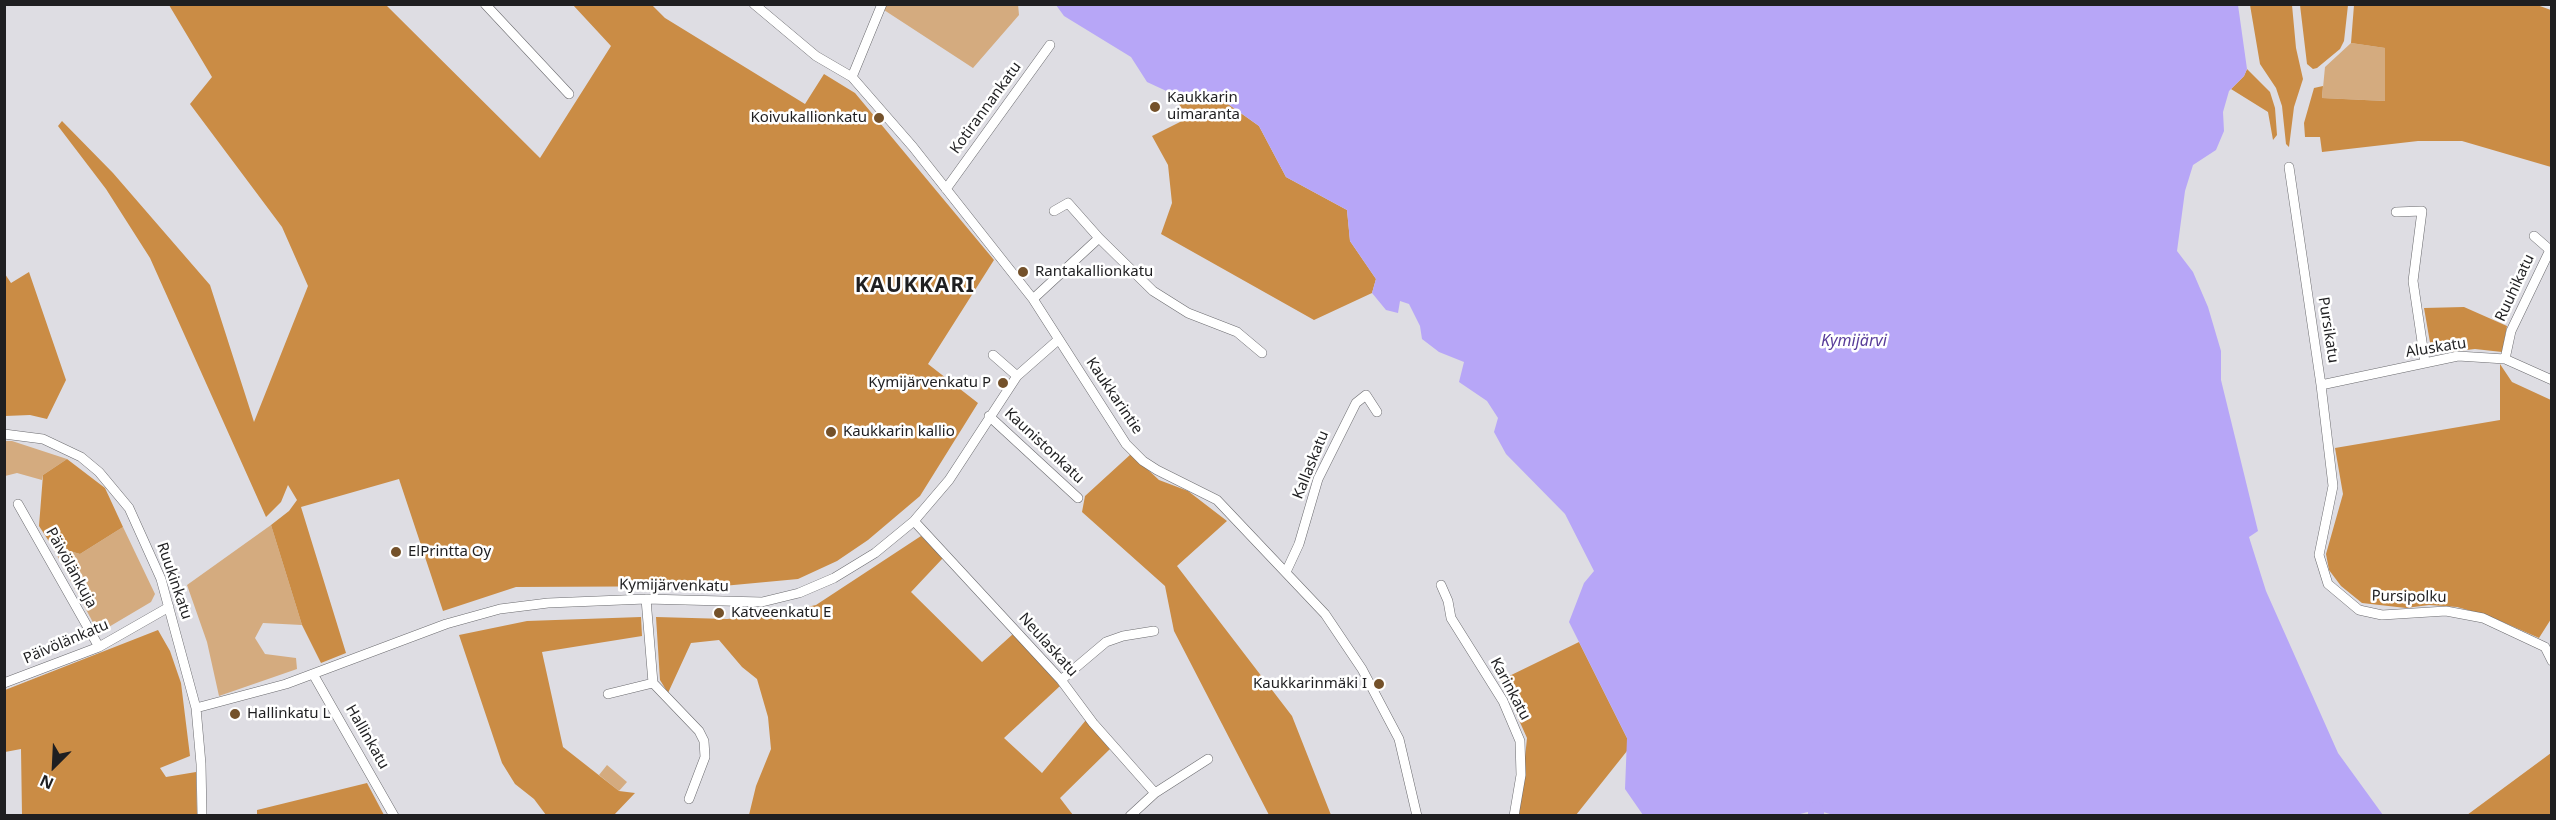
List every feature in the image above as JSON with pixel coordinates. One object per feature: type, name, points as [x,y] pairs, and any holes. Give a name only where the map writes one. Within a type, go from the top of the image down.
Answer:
[{"type":"street","points":[[485,4],[569,94]]},
{"type":"street","name":"Kaukkarintie","points":[[754,4],[816,56],[852,77],[946,189],[1033,299],[1126,444],[1143,461],[1217,500],[1325,614],[1362,669],[1399,740],[1417,816]]},
{"type":"street","points":[[852,77],[882,4]]},
{"type":"street","name":"Kotirannankatu","points":[[946,189],[1050,45]]},
{"type":"street","name":"Pursikatu","points":[[2289,167],[2321,385],[2333,486],[2332,498]]},
{"type":"street","points":[[1054,211],[1068,203],[1099,238],[1153,291],[1188,313],[1237,332],[1262,353]]},
{"type":"street","points":[[2396,212],[2422,211],[2414,281],[2425,362]]},
{"type":"street","name":"Ruuhikatu","points":[[2505,359],[2511,331],[2550,250],[2534,236]]},
{"type":"street","points":[[1033,299],[1099,238]]},
{"type":"street","name":"Kymijärvenkatu","points":[[196,708],[238,699],[313,674],[446,624],[500,609],[549,603],[646,599],[762,602],[800,593],[834,578],[874,553],[914,520],[950,480],[989,416],[1017,376],[1058,340]]},
{"type":"street","points":[[993,355],[1017,376]]},
{"type":"street","name":"Aluskatu","points":[[2321,385],[2458,357],[2505,359],[2528,367],[2552,380]]},
{"type":"street","name":"Kallaskatu","points":[[1286,572],[1299,544],[1321,472],[1356,403],[1366,394],[1377,412]]},
{"type":"street","name":"Kaunistonkatu","points":[[989,416],[1078,498]]},
{"type":"street","name":"Ruukinkatu","points":[[4,434],[43,439],[62,446],[99,472],[129,508],[161,579],[196,708],[201,764],[202,816]]},
{"type":"street","name":"Pursipolku","points":[[2332,498],[2319,555],[2328,584],[2359,610],[2382,615],[2446,611],[2474,616],[2545,647]]},
{"type":"street","name":"Päivölänkuja","points":[[18,504],[99,647]]},
{"type":"street","name":"Neulaskatu","points":[[914,520],[1061,680],[1093,723],[1155,793]]},
{"type":"street","name":"Karinkatu","points":[[1442,585],[1451,618],[1503,701],[1520,741],[1521,775],[1514,816]]},
{"type":"street","points":[[646,599],[653,683],[699,731],[704,741],[705,757],[689,799]]},
{"type":"street","name":"Päivölänkatu","points":[[4,683],[99,647],[169,607]]},
{"type":"street","points":[[1061,680],[1106,642],[1123,636],[1154,631]]},
{"type":"street","points":[[2552,638],[2545,647],[2552,661]]},
{"type":"street","name":"Hallinkatu","points":[[313,674],[394,816]]},
{"type":"street","points":[[608,694],[653,683]]},
{"type":"street","points":[[1130,816],[1155,793],[1208,759]]},
{"type":"shaded area","points":[[886,4],[1018,4],[1019,15],[973,68],[884,10]]},
{"type":"shaded area","points":[[169,5],[386,5],[540,158],[611,46],[573,5],[652,5],[665,18],[805,104],[824,74],[855,93],[994,260],[928,364],[978,403],[920,496],[868,540],[837,561],[798,579],[723,586],[516,587],[443,611],[399,479],[301,507],[346,653],[321,663],[302,625],[271,525],[289,511],[297,500],[288,485],[281,502],[266,517],[150,258],[106,189],[58,126],[62,121],[113,173],[210,285],[254,422],[308,286],[282,227],[190,104],[212,77]]},
{"type":"shaded area","points":[[2250,5],[2292,5],[2296,48],[2303,79],[2294,107],[2289,147],[2286,144],[2282,106],[2276,88],[2260,64]]},
{"type":"shaded area","points":[[2300,5],[2348,5],[2344,41],[2340,49],[2313,69],[2307,64]]},
{"type":"shaded area","points":[[2354,5],[2537,5],[2551,10],[2551,167],[2462,141],[2418,141],[2322,152],[2320,137],[2305,137],[2304,123],[2314,88],[2323,86],[2322,98],[2385,101],[2385,48],[2351,43]]},
{"type":"shaded area","points":[[2351,43],[2385,48],[2385,101],[2322,98],[2325,67]]},
{"type":"shaded area","points":[[2247,69],[2270,92],[2275,108],[2277,135],[2273,140],[2268,112],[2231,89],[2244,76]]},
{"type":"shaded area","points":[[1189,93],[1203,97],[1214,94],[1259,126],[1286,177],[1347,210],[1350,241],[1376,279],[1372,293],[1314,320],[1161,234],[1172,203],[1168,165],[1152,136],[1186,119],[1175,95]]},
{"type":"shaded area","points":[[29,272],[66,380],[47,419],[30,415],[5,416],[5,274],[11,283]]},
{"type":"shaded area","points":[[2464,307],[2507,326],[2502,352],[2475,349],[2432,354],[2424,308]]},
{"type":"shaded area","points":[[2500,364],[2512,382],[2551,400],[2551,619],[2539,638],[2489,616],[2457,607],[2429,605],[2406,608],[2362,603],[2341,586],[2329,570],[2326,554],[2343,494],[2335,448],[2500,420]]},
{"type":"shaded area","points":[[5,441],[12,441],[67,459],[43,475],[42,480],[17,473],[5,476]]},
{"type":"shaded area","points":[[1131,454],[1159,480],[1188,491],[1227,521],[1177,566],[1292,716],[1331,815],[1269,815],[1174,631],[1165,586],[1082,512],[1085,496]]},
{"type":"shaded area","points":[[67,459],[105,488],[123,527],[80,554],[52,546],[39,526],[43,475]]},
{"type":"shaded area","points":[[271,525],[302,625],[263,623],[255,638],[265,654],[296,658],[297,669],[219,696],[207,642],[187,585]]},
{"type":"shaded area","points":[[123,527],[155,594],[151,602],[102,631],[97,630],[52,546],[80,554]]},
{"type":"shaded area","points":[[921,536],[943,558],[911,592],[982,662],[1013,634],[1060,686],[1004,738],[1042,773],[1086,720],[1110,749],[1060,798],[1073,815],[749,815],[756,786],[771,749],[768,717],[757,679],[742,667],[719,640],[691,643],[668,693],[660,680],[656,617],[727,619],[776,614],[816,605]]},
{"type":"shaded area","points":[[641,617],[642,636],[542,652],[563,747],[619,791],[635,793],[614,815],[546,815],[534,799],[515,784],[502,763],[459,635],[527,621]]},
{"type":"shaded area","points":[[158,630],[170,651],[181,683],[190,756],[160,768],[166,777],[196,772],[197,815],[22,815],[21,749],[5,752],[5,690]]},
{"type":"shaded area","points":[[1579,642],[1627,738],[1627,751],[1576,815],[1519,815],[1527,738],[1501,680]]},
{"type":"shaded area","points":[[2551,753],[2551,815],[2467,815]]},
{"type":"shaded area","points":[[607,765],[627,782],[619,791],[599,775]]},
{"type":"shaded area","points":[[367,783],[384,815],[257,815],[257,810]]},
{"type":"water","name":"Kymijärvi","points":[[1056,5],[2238,5],[2247,69],[2244,76],[2229,91],[2223,112],[2224,131],[2216,150],[2193,165],[2185,191],[2177,251],[2193,272],[2208,307],[2221,351],[2221,380],[2258,531],[2249,537],[2266,591],[2338,753],[2383,815],[1837,816],[1816,810],[1792,816],[1643,815],[1625,789],[1627,738],[1569,622],[1584,583],[1594,571],[1565,514],[1506,454],[1494,432],[1498,418],[1487,401],[1459,382],[1464,362],[1439,352],[1422,339],[1420,326],[1409,304],[1400,301],[1398,313],[1386,310],[1372,293],[1376,279],[1350,241],[1347,210],[1286,177],[1259,126],[1214,94],[1175,95],[1147,82],[1131,57],[1064,16]]},
{"type":"waterway","points":[[1816,810],[1816,816]]},
{"type":"place","name":"Kaukkarin uimaranta","points":[[1155,107]]},
{"type":"place","name":"Koivukallionkatu","points":[[879,118]]},
{"type":"place","name":"Rantakallionkatu","points":[[1023,272]]},
{"type":"place","name":"Kymijärvenkatu P","points":[[1003,383]]},
{"type":"place","name":"Kaukkarin kallio","points":[[831,432]]},
{"type":"place","name":"ElPrintta Oy","points":[[396,552]]},
{"type":"place","name":"Katveenkatu E","points":[[719,613]]},
{"type":"place","name":"Kaukkarinmäki I","points":[[1379,684]]},
{"type":"place","name":"Hallinkatu L","points":[[235,714]]},
{"type":"district","name":"KAUKKARI","points":[[915,286]]}]
